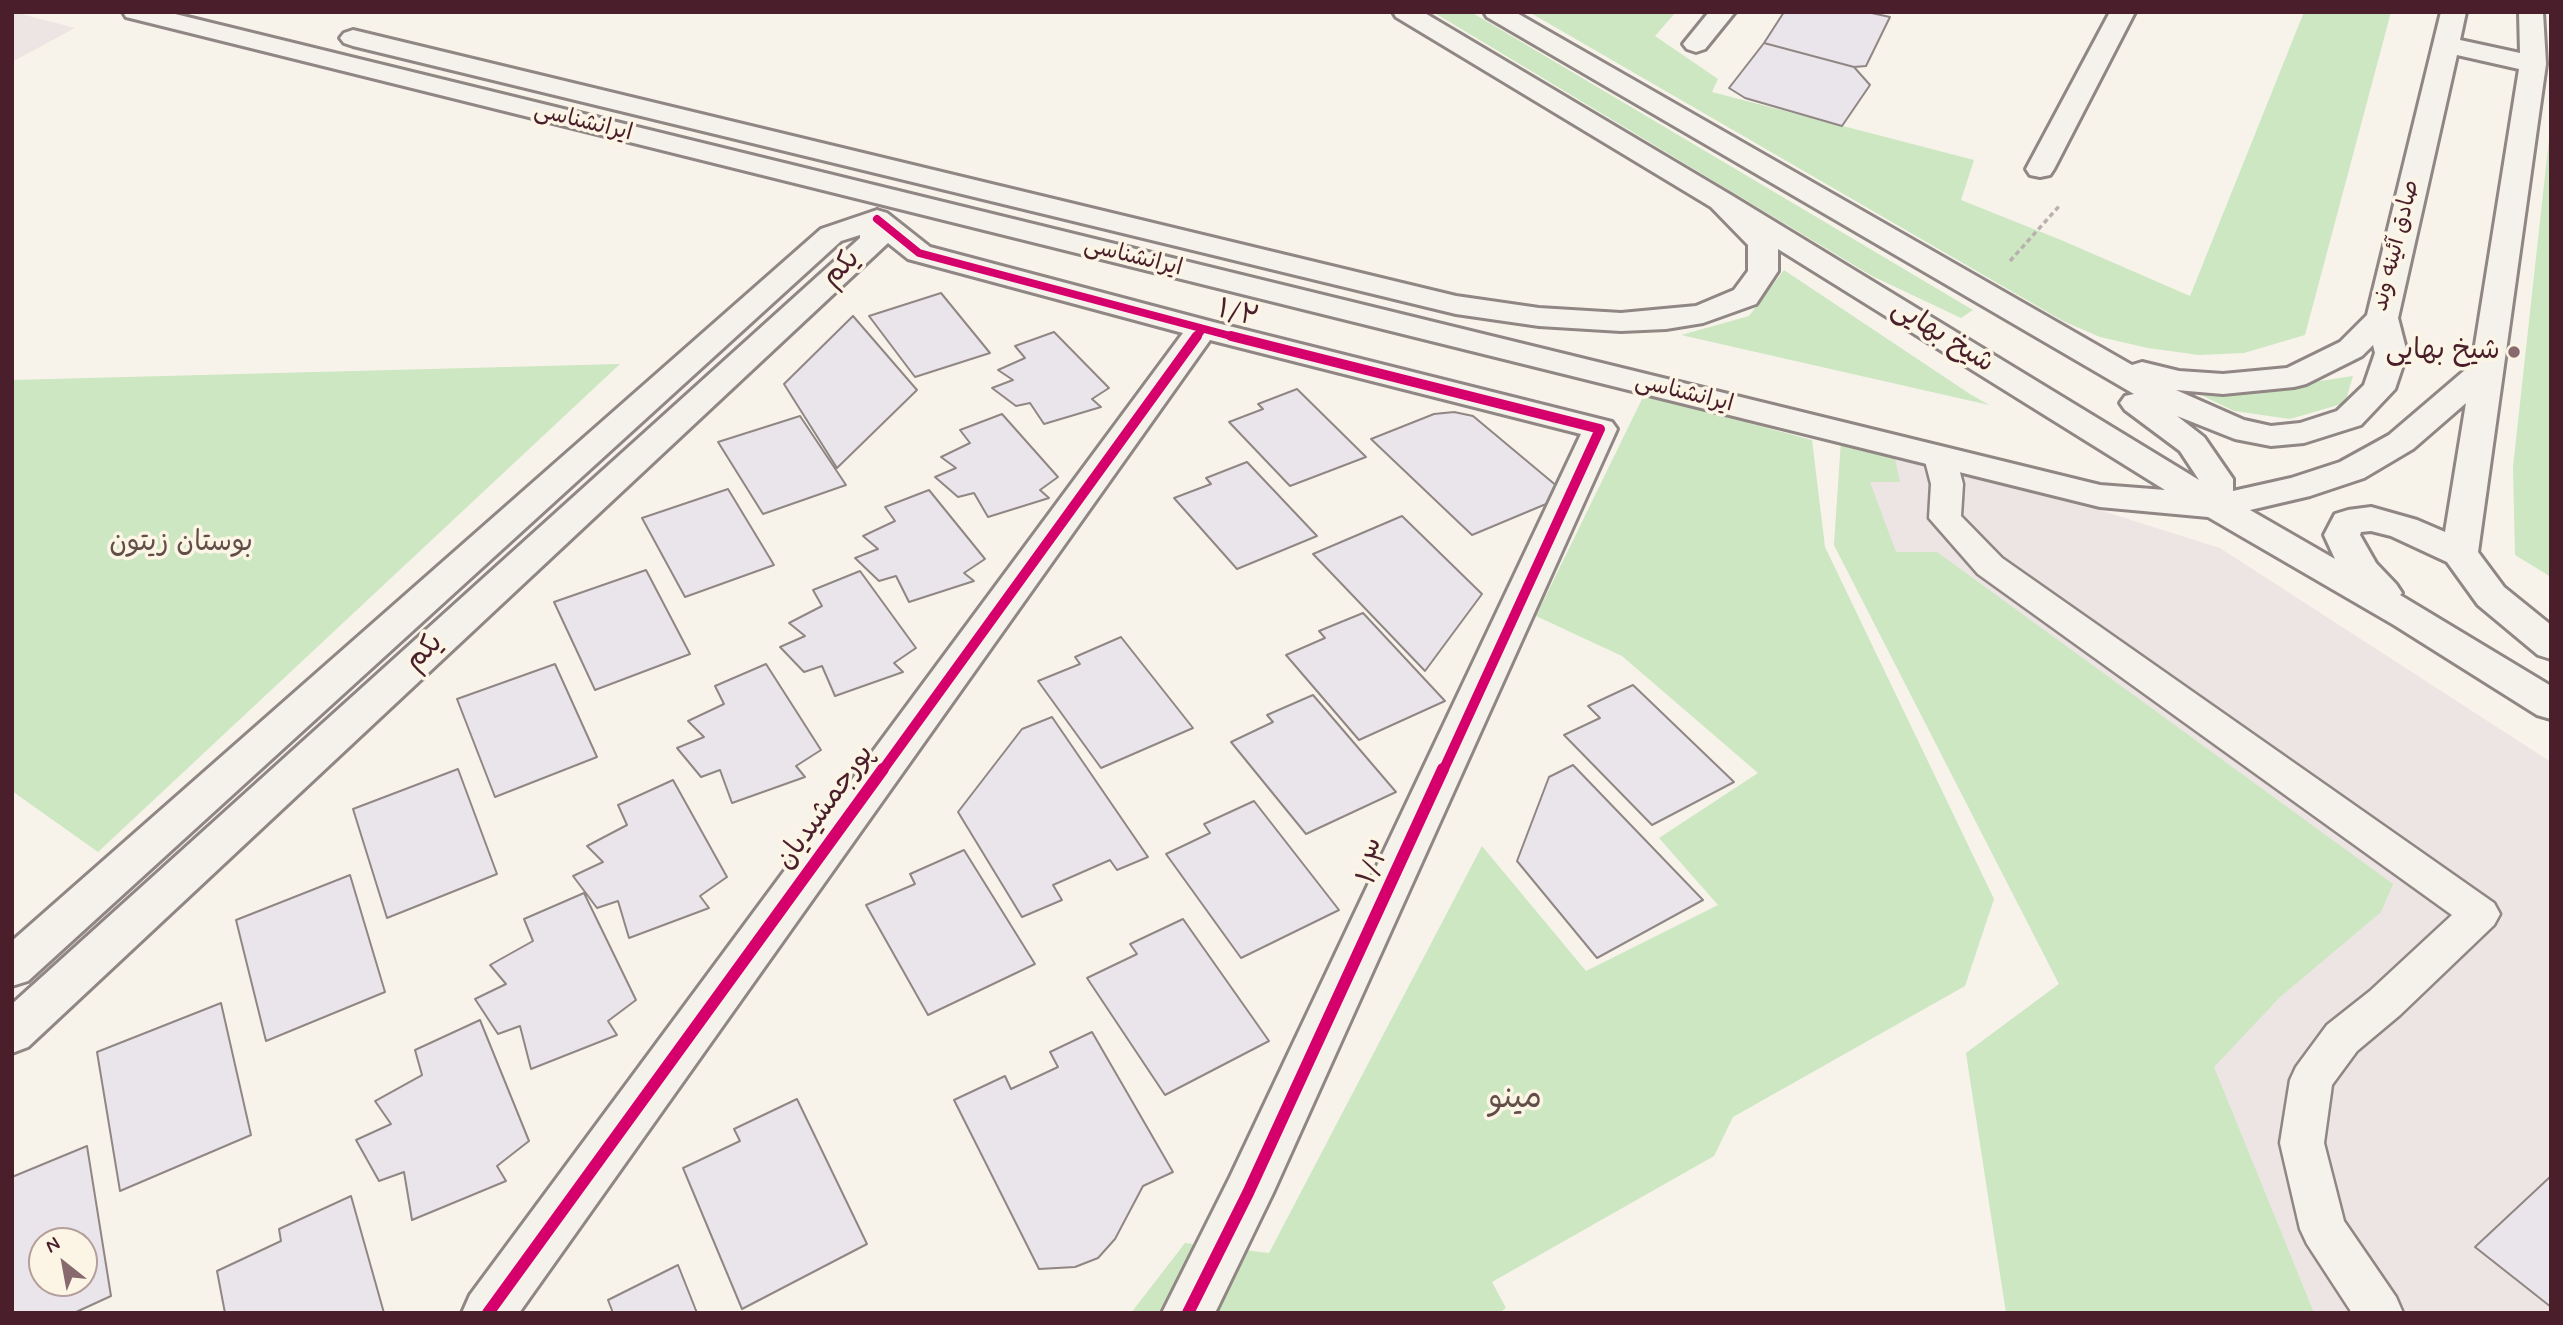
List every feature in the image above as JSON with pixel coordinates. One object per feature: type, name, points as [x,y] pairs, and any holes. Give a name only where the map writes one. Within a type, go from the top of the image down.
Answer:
[{"type":"main road","name":"ایرانشناسی","points":[[135,12],[887,209],[2100,496],[2216,506]]},
{"type":"main road","name":"ایرانشناسی","points":[[245,12],[1456,305],[1539,317],[1621,322],[1666,320],[1703,314],[1745,297],[1763,271],[1763,243],[1721,201]]},
{"type":"main road","name":"شیخ بهایی","points":[[1405,12],[1721,201],[2216,506],[2407,616],[2551,705]]},
{"type":"main road","name":"شیخ بهایی","points":[[1496,12],[2176,404],[2235,429],[2271,436],[2304,433],[2349,418],[2379,389],[2391,353],[2382,318]]},
{"type":"main road","points":[[1696,44],[1723,12]]},
{"type":"main road","name":"صادق آئینه وند","points":[[2109,365],[2179,381],[2212,383],[2294,377],[2351,349],[2382,318],[2454,12]]},
{"type":"main road","points":[[2460,553],[2533,64],[2531,12]]},
{"type":"main road","points":[[2040,169],[2113,14]]},
{"type":"main road","points":[[2446,45],[2533,64]]},
{"type":"main road","points":[[887,209],[921,176]]},
{"type":"main road","name":"۱/۲","points":[[887,209],[919,253],[1202,330],[1600,429]]},
{"type":"main road","name":"یکم","points":[[12,968],[831,235],[887,209]]},
{"type":"main road","name":"یکم","points":[[12,1033],[874,241],[887,209]]},
{"type":"main road","points":[[1948,272],[1968,294],[2100,375],[2192,444],[2216,479],[2216,506],[2298,488],[2352,470],[2401,442],[2489,366]]},
{"type":"main road","name":"پورجمشیدیان","points":[[488,1313],[1202,330]]},
{"type":"main road","name":"۱/۳","points":[[1188,1313],[1248,1194],[1600,429]]},
{"type":"main road","points":[[2407,616],[2363,572],[2350,553],[2342,535],[2348,522],[2371,519],[2404,528],[2460,553],[2491,596],[2551,646]]},
{"type":"lane","points":[[1940,457],[1947,484],[1945,518],[1990,566],[2480,914],[2385,1003],[2342,1038],[2311,1080],[2302,1143],[2323,1229],[2379,1313]]},
{"type":"path","points":[[1981,292],[2063,205],[2025,194],[2040,169]]},
{"type":"shaded area","points":[[14,12],[75,28],[12,62]]},
{"type":"shaded area","points":[[1841,442],[2109,513],[2220,548],[2551,762],[2551,1313],[2009,1313],[1966,1053],[2059,984],[1834,545]]},
{"type":"green space","points":[[1433,12],[1471,12],[1973,310],[1961,318],[1872,276]]},
{"type":"green space","points":[[1529,12],[1676,12],[1655,36],[1718,79],[1712,92],[1974,160],[1961,200],[2190,296],[2304,12],[2391,12],[2305,335],[2244,353],[2199,355],[2148,348],[2100,337],[2063,321]]},
{"type":"green space","points":[[2551,121],[2551,577],[2515,555],[2513,467]]},
{"type":"green space","points":[[1784,270],[1989,405],[1681,335],[1749,316]]},
{"type":"green space","name":"بوستان زیتون","points":[[620,364],[98,852],[12,791],[12,380]]},
{"type":"green space","points":[[2353,376],[2345,403],[2290,419],[2234,411],[2199,394],[2247,392]]},
{"type":"green space","name":"مینو","points":[[1644,395],[1812,440],[1825,547],[1994,899],[1965,986],[1733,1117],[1714,1156],[1492,1282],[1506,1308],[1499,1313],[1131,1313],[1185,1243],[1269,1253],[1482,846],[1586,971],[1718,905],[1659,838],[1758,773],[1622,656],[1536,616]]},
{"type":"green space","points":[[1841,442],[1894,454],[1900,482],[1870,482],[1896,552],[1937,552],[2393,884],[2381,912],[2280,997],[2214,1067],[2314,1313],[2006,1313],[1966,1053],[2059,984],[1834,545]]},
{"type":"building","points":[[1784,12],[1867,12],[1890,17],[1866,66],[1854,67],[1764,43]]},
{"type":"building","points":[[1764,43],[1854,67],[1870,85],[1842,126],[1745,98],[1729,88]]},
{"type":"building","points":[[941,293],[990,353],[915,377],[869,316]]},
{"type":"building","points":[[853,316],[917,390],[837,468],[784,384]]},
{"type":"building","points":[[1054,332],[1109,388],[1092,399],[1101,407],[1044,424],[1030,403],[1016,406],[992,388],[1013,380],[998,370],[1025,358],[1015,346]]},
{"type":"building","points":[[1297,389],[1366,457],[1290,486],[1229,422],[1263,409],[1258,404]]},
{"type":"building","points":[[1454,412],[1473,416],[1558,487],[1558,499],[1472,535],[1371,439],[1434,414]]},
{"type":"building","points":[[1002,414],[1058,477],[1040,490],[1049,498],[988,517],[974,493],[958,497],[935,477],[956,468],[941,457],[970,443],[960,430]]},
{"type":"building","points":[[800,416],[846,485],[763,514],[718,442]]},
{"type":"building","points":[[1247,462],[1317,536],[1237,569],[1174,498],[1211,484],[1206,478]]},
{"type":"building","points":[[728,489],[774,565],[685,597],[642,518]]},
{"type":"building","points":[[929,490],[985,559],[964,573],[974,581],[909,602],[896,576],[879,581],[855,558],[878,549],[863,536],[895,521],[885,507]]},
{"type":"building","points":[[1402,516],[1482,594],[1425,671],[1313,554]]},
{"type":"building","points":[[646,570],[690,654],[595,690],[554,602]]},
{"type":"building","points":[[860,571],[916,648],[894,663],[903,672],[835,696],[822,666],[804,672],[780,647],[805,636],[789,623],[822,606],[813,590]]},
{"type":"building","points":[[1363,613],[1445,701],[1359,740],[1286,655],[1325,638],[1319,631]]},
{"type":"building","points":[[1121,637],[1193,728],[1101,768],[1038,681],[1080,664],[1075,657]]},
{"type":"building","points":[[555,664],[597,757],[495,797],[457,699]]},
{"type":"building","points":[[766,664],[821,750],[796,766],[805,777],[732,803],[720,770],[701,777],[677,748],[704,737],[688,721],[724,704],[715,686]]},
{"type":"building","points":[[1633,685],[1734,782],[1652,825],[1564,735],[1600,718],[1588,706]]},
{"type":"building","points":[[1313,695],[1396,792],[1306,834],[1231,742],[1273,722],[1267,715]]},
{"type":"building","points":[[1052,717],[1148,857],[1117,870],[1110,860],[1053,885],[1062,900],[1022,917],[958,812],[1022,729]]},
{"type":"building","points":[[1573,765],[1703,900],[1597,958],[1517,861],[1549,777]]},
{"type":"building","points":[[458,769],[497,874],[387,918],[353,809]]},
{"type":"building","points":[[673,780],[727,877],[700,896],[709,908],[629,938],[618,901],[597,908],[573,876],[603,862],[587,846],[627,825],[618,805]]},
{"type":"building","points":[[1254,801],[1339,910],[1241,958],[1166,854],[1210,833],[1204,824]]},
{"type":"building","points":[[964,850],[1035,964],[928,1015],[866,905],[915,884],[910,874]]},
{"type":"building","points":[[350,875],[385,992],[266,1041],[236,920]]},
{"type":"building","points":[[584,893],[636,1000],[608,1021],[617,1035],[531,1069],[520,1026],[498,1034],[475,999],[506,984],[490,965],[533,941],[524,919]]},
{"type":"building","points":[[1183,919],[1269,1041],[1165,1095],[1087,978],[1137,954],[1130,944]]},
{"type":"building","points":[[221,1003],[251,1135],[120,1191],[97,1052]]},
{"type":"building","points":[[480,1020],[529,1141],[497,1166],[506,1181],[412,1220],[404,1172],[379,1181],[356,1140],[391,1124],[375,1101],[422,1075],[415,1050]]},
{"type":"building","points":[[1092,1032],[1173,1172],[1143,1186],[1115,1239],[1098,1258],[1075,1267],[1039,1269],[954,1100],[1005,1076],[1011,1089],[1058,1067],[1050,1052]]},
{"type":"building","points":[[797,1099],[867,1244],[742,1309],[683,1168],[740,1141],[734,1129]]},
{"type":"building","points":[[87,1146],[111,1296],[74,1313],[12,1313],[12,1177]]},
{"type":"building","points":[[2551,1176],[2551,1307],[2475,1247]]},
{"type":"building","points":[[351,1196],[384,1313],[225,1313],[217,1271],[281,1241],[279,1229]]},
{"type":"building","points":[[678,1265],[697,1313],[613,1313],[608,1300]]},
{"type":"cycle path","points":[[877,219],[919,253],[1202,329],[1600,429],[1248,1193],[1188,1313]]},
{"type":"cycle path","points":[[488,1313],[1202,329]]},
{"type":"place","name":"شیخ بهایی","points":[[2514,352]]}]
